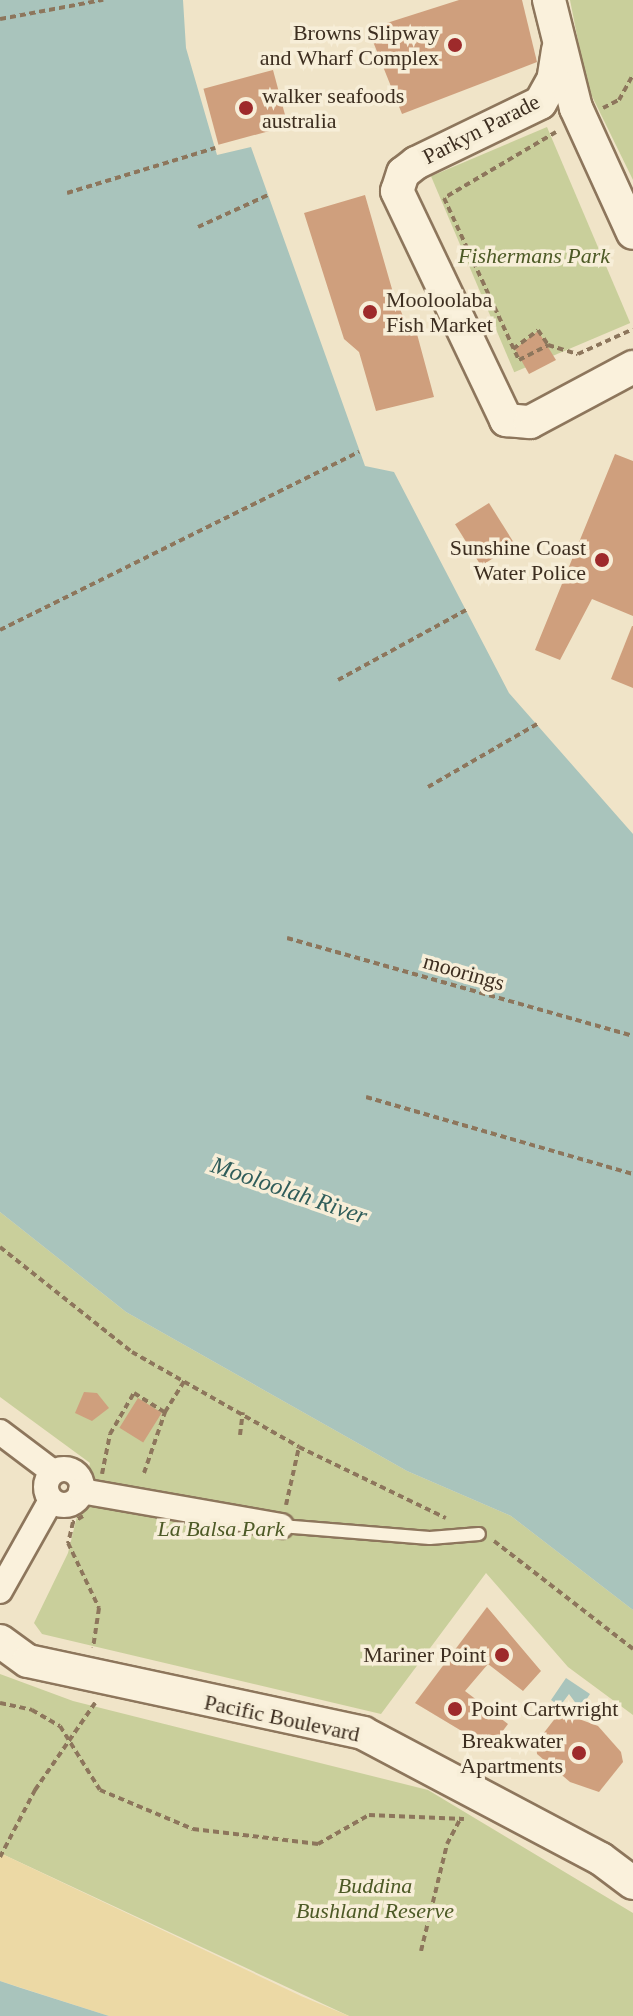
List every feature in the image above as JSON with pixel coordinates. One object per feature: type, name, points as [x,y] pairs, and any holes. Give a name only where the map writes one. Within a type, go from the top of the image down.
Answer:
[{"type":"street","name":"Parkyn Parade","points":[[549,0],[558,50],[580,120],[633,233]]},
{"type":"street","name":"Parkyn Parade","points":[[558,50],[553,80],[540,103],[412,166],[398,181],[399,199],[506,420],[530,422],[633,367]]},
{"type":"street","points":[[540,103],[562,106],[580,120]]},
{"type":"street","points":[[0,1432],[53,1472],[75,1473],[81,1491]]},
{"type":"street","points":[[0,1591],[51,1500],[46,1486],[53,1472]]},
{"type":"street","points":[[81,1491],[281,1526]]},
{"type":"street","points":[[51,1500],[71,1504],[81,1491]]},
{"type":"street","name":"Pacific Boulevard","points":[[0,1641],[28,1661],[363,1733],[601,1859],[633,1883]]},
{"type":"lane","points":[[281,1526],[430,1538],[479,1534]]},
{"type":"path","points":[[0,19],[103,0]]},
{"type":"path","points":[[548,345],[519,360],[444,198],[486,168],[619,100],[633,75]]},
{"type":"path","points":[[67,193],[215,148]]},
{"type":"path","points":[[198,227],[268,195]]},
{"type":"path","points":[[513,349],[538,330],[548,345],[578,354],[633,329]]},
{"type":"path","points":[[0,630],[359,452]]},
{"type":"path","points":[[338,680],[466,610]]},
{"type":"path","points":[[428,787],[537,724]]},
{"type":"path","name":"moorings","points":[[287,938],[633,1036]]},
{"type":"path","points":[[366,1097],[633,1174]]},
{"type":"path","points":[[0,1247],[132,1352],[186,1379],[299,1447],[508,1547],[633,1649]]},
{"type":"path","points":[[144,1473],[165,1412],[186,1379]]},
{"type":"path","points":[[240,1435],[243,1412]]},
{"type":"path","points":[[281,1526],[299,1447]]},
{"type":"path","points":[[0,1703],[32,1710],[71,1738],[100,1790],[214,1834],[318,1844],[369,1815],[461,1818],[475,1824]]},
{"type":"path","points":[[0,1857],[71,1738]]},
{"type":"path","points":[[421,1951],[447,1844],[461,1818]]},
{"type":"green space","points":[[570,0],[633,0],[633,180],[587,86]]},
{"type":"green space","name":"Fishermans Park","points":[[547,127],[630,323],[514,372],[431,176]]},
{"type":"green space","name":"La Balsa Park","points":[[0,1212],[126,1312],[407,1471],[511,1516],[633,1610],[633,1715],[568,1667],[486,1573],[381,1714],[42,1634],[34,1623],[68,1553],[90,1463],[0,1397]]},
{"type":"green space","name":"Buddina Bushland Reserve","points":[[0,1674],[73,1701],[428,1790],[633,1913],[633,2016],[349,2016],[0,1853]]},
{"type":"sand","points":[[0,1853],[349,2016],[109,2016],[0,1981]]},
{"type":"water","name":"Mooloolah River","points":[[0,0],[183,0],[186,48],[217,155],[251,147],[365,466],[394,472],[509,693],[633,834],[633,1610],[511,1516],[407,1471],[126,1312],[0,1212]]},
{"type":"water","points":[[566,1678],[590,1694],[580,1709],[569,1694],[560,1706],[551,1700]]},
{"type":"water","points":[[0,1981],[21,1988],[109,2016],[0,2016]]},
{"type":"building","name":"Browns Slipway and Wharf Complex","points":[[459,0],[522,0],[537,62],[402,114],[368,29]]},
{"type":"building","name":"walker seafoods australia","points":[[273,70],[288,126],[218,145],[203,89]]},
{"type":"building","name":"Mooloolaba Fish Market","points":[[365,195],[392,289],[411,336],[417,334],[434,397],[376,411],[359,352],[344,339],[304,213]]},
{"type":"building","points":[[538,331],[556,360],[529,374],[515,349]]},
{"type":"building","name":"Sunshine Coast Water Police","points":[[615,454],[633,461],[633,616],[592,599],[560,660],[535,650]]},
{"type":"building","points":[[489,503],[515,545],[481,566],[455,524]]},
{"type":"building","name":"Sunshine Coast Water Police","points":[[633,626],[633,688],[611,679]]},
{"type":"building","points":[[84,1392],[97,1393],[109,1408],[92,1421],[75,1413]]},
{"type":"building","points":[[138,1398],[162,1413],[143,1443],[119,1428]]},
{"type":"building","points":[[487,1607],[541,1671],[523,1691],[488,1664],[465,1691],[508,1724],[490,1748],[415,1703]]},
{"type":"building","name":"Breakwater Apartments","points":[[560,1712],[598,1726],[621,1752],[623,1762],[599,1792],[570,1782],[537,1754],[536,1743]]},
{"type":"place","name":"Browns Slipway and Wharf Complex","points":[[455,45]]},
{"type":"place","name":"walker seafoods australia","points":[[246,108]]},
{"type":"place","name":"Mooloolaba Fish Market","points":[[370,312]]},
{"type":"place","name":"Sunshine Coast Water Police","points":[[602,560]]},
{"type":"place","name":"Mariner Point","points":[[502,1655]]},
{"type":"place","name":"Point Cartwright","points":[[455,1709]]},
{"type":"place","name":"Breakwater Apartments","points":[[579,1753]]}]
